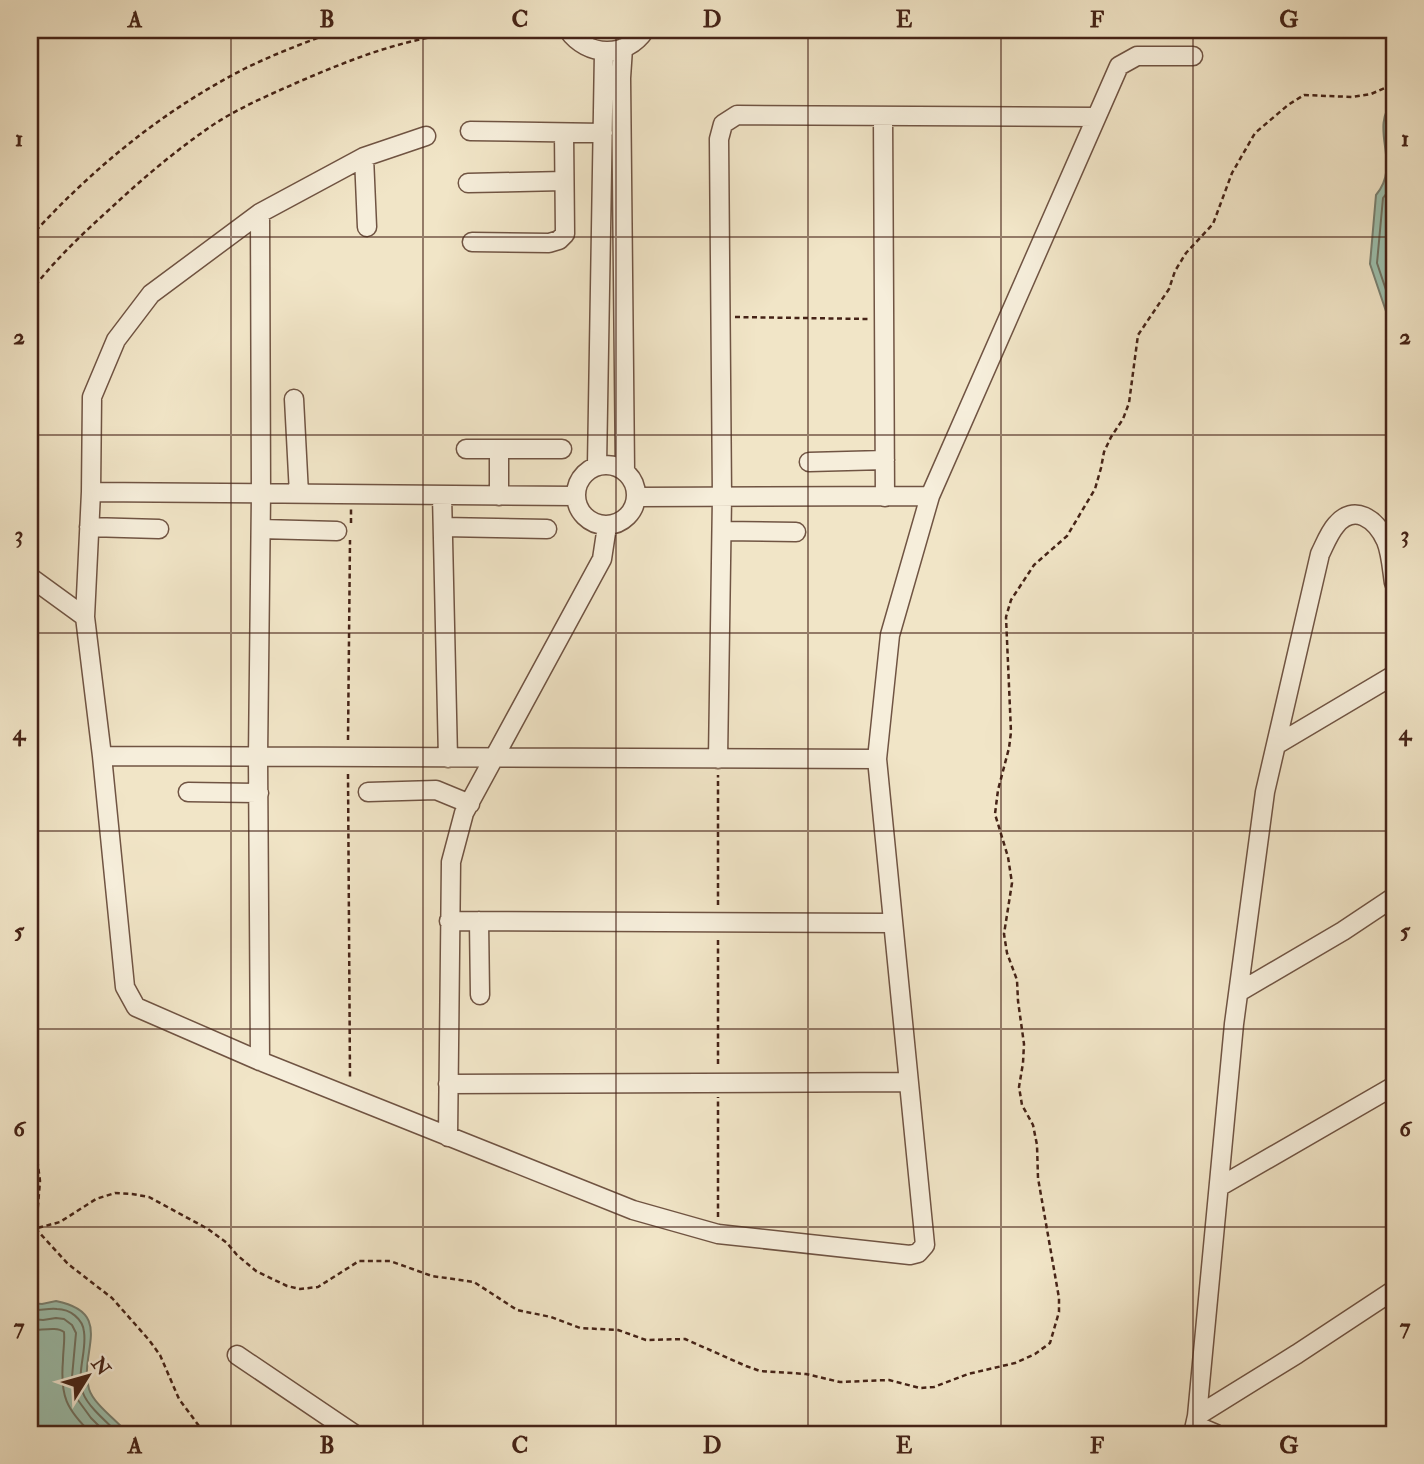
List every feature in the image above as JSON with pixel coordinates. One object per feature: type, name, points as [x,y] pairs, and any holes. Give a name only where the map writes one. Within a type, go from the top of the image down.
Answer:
[{"type":"street","points":[[568,30],[579,42],[604,52],[630,45],[645,30]]},
{"type":"street","points":[[623,48],[621,78],[625,471]]},
{"type":"street","points":[[597,466],[604,52]]},
{"type":"street","points":[[426,136],[364,157],[260,214],[151,294],[116,340],[92,397],[86,617],[125,987],[136,1007],[260,1061],[634,1210],[718,1234],[910,1255],[918,1253],[925,1244],[877,759],[890,635],[930,496],[1119,66],[1136,56],[1193,56]]},
{"type":"street","points":[[718,759],[722,531],[719,139],[723,124],[737,114],[1096,117]]},
{"type":"street","points":[[883,116],[885,497]]},
{"type":"street","points":[[470,131],[603,133]]},
{"type":"street","points":[[472,242],[549,243],[559,240],[565,234],[564,132]]},
{"type":"street","points":[[364,157],[367,227]]},
{"type":"street","points":[[468,183],[565,181]]},
{"type":"street","points":[[602,199],[622,199]]},
{"type":"street","points":[[260,214],[260,1061]]},
{"type":"street","points":[[294,399],[299,494]]},
{"type":"street","points":[[466,449],[562,449]]},
{"type":"street","points":[[499,449],[499,496]]},
{"type":"street","points":[[809,462],[885,460]]},
{"type":"street","points":[[612,465],[625,471],[634,483],[637,497],[632,511],[622,522],[607,526],[593,523],[582,514],[576,500],[577,486],[584,473],[597,466],[612,465]]},
{"type":"street","points":[[91,492],[576,496]]},
{"type":"street","points":[[442,495],[448,758]]},
{"type":"street","points":[[637,497],[930,496]]},
{"type":"street","points":[[1195,1425],[1234,1024],[1265,792],[1320,554],[1334,526],[1350,515],[1359,515],[1369,518],[1378,526],[1387,542],[1394,583]]},
{"type":"street","points":[[448,1137],[451,862],[464,813],[602,559],[607,526]]},
{"type":"street","points":[[89,527],[159,528]]},
{"type":"street","points":[[443,527],[547,529]]},
{"type":"street","points":[[261,529],[346,530]]},
{"type":"street","points":[[722,531],[796,533]]},
{"type":"street","points":[[30,577],[86,617]]},
{"type":"street","points":[[1276,745],[1394,675]]},
{"type":"street","points":[[102,756],[877,759]]},
{"type":"street","points":[[368,792],[436,790],[470,804]]},
{"type":"street","points":[[188,792],[259,793]]},
{"type":"street","points":[[1239,992],[1343,931],[1394,897]]},
{"type":"street","points":[[449,921],[893,923]]},
{"type":"street","points":[[479,921],[480,995]]},
{"type":"street","points":[[448,1084],[909,1082]]},
{"type":"street","points":[[1219,1187],[1394,1086]]},
{"type":"street","points":[[1195,1425],[1394,1290]]},
{"type":"street","points":[[237,1355],[354,1434]]},
{"type":"street","points":[[1195,1425],[1216,1434]]},
{"type":"path","points":[[30,237],[96,170],[145,130],[199,94],[246,68],[338,30]]},
{"type":"path","points":[[30,292],[48,268],[105,212],[167,159],[212,126],[270,94],[344,62],[432,37],[485,30]]},
{"type":"path","points":[[721,317],[884,319]]},
{"type":"path","points":[[350,1097],[346,530],[351,494]]},
{"type":"path","points":[[718,759],[718,1234]]},
{"type":"path","points":[[30,1136],[40,1181],[36,1229],[68,1264],[112,1298],[149,1340],[160,1355],[179,1399],[205,1434]]},
{"type":"path","points":[[30,1230],[36,1229]]},
{"type":"water","points":[[1394,100],[1394,335],[1370,264],[1376,195],[1386,171],[1384,123]]},
{"type":"water","points":[[56,1301],[74,1307],[85,1315],[91,1336],[87,1375],[89,1389],[96,1401],[128,1434],[30,1434],[30,1303]]}]
